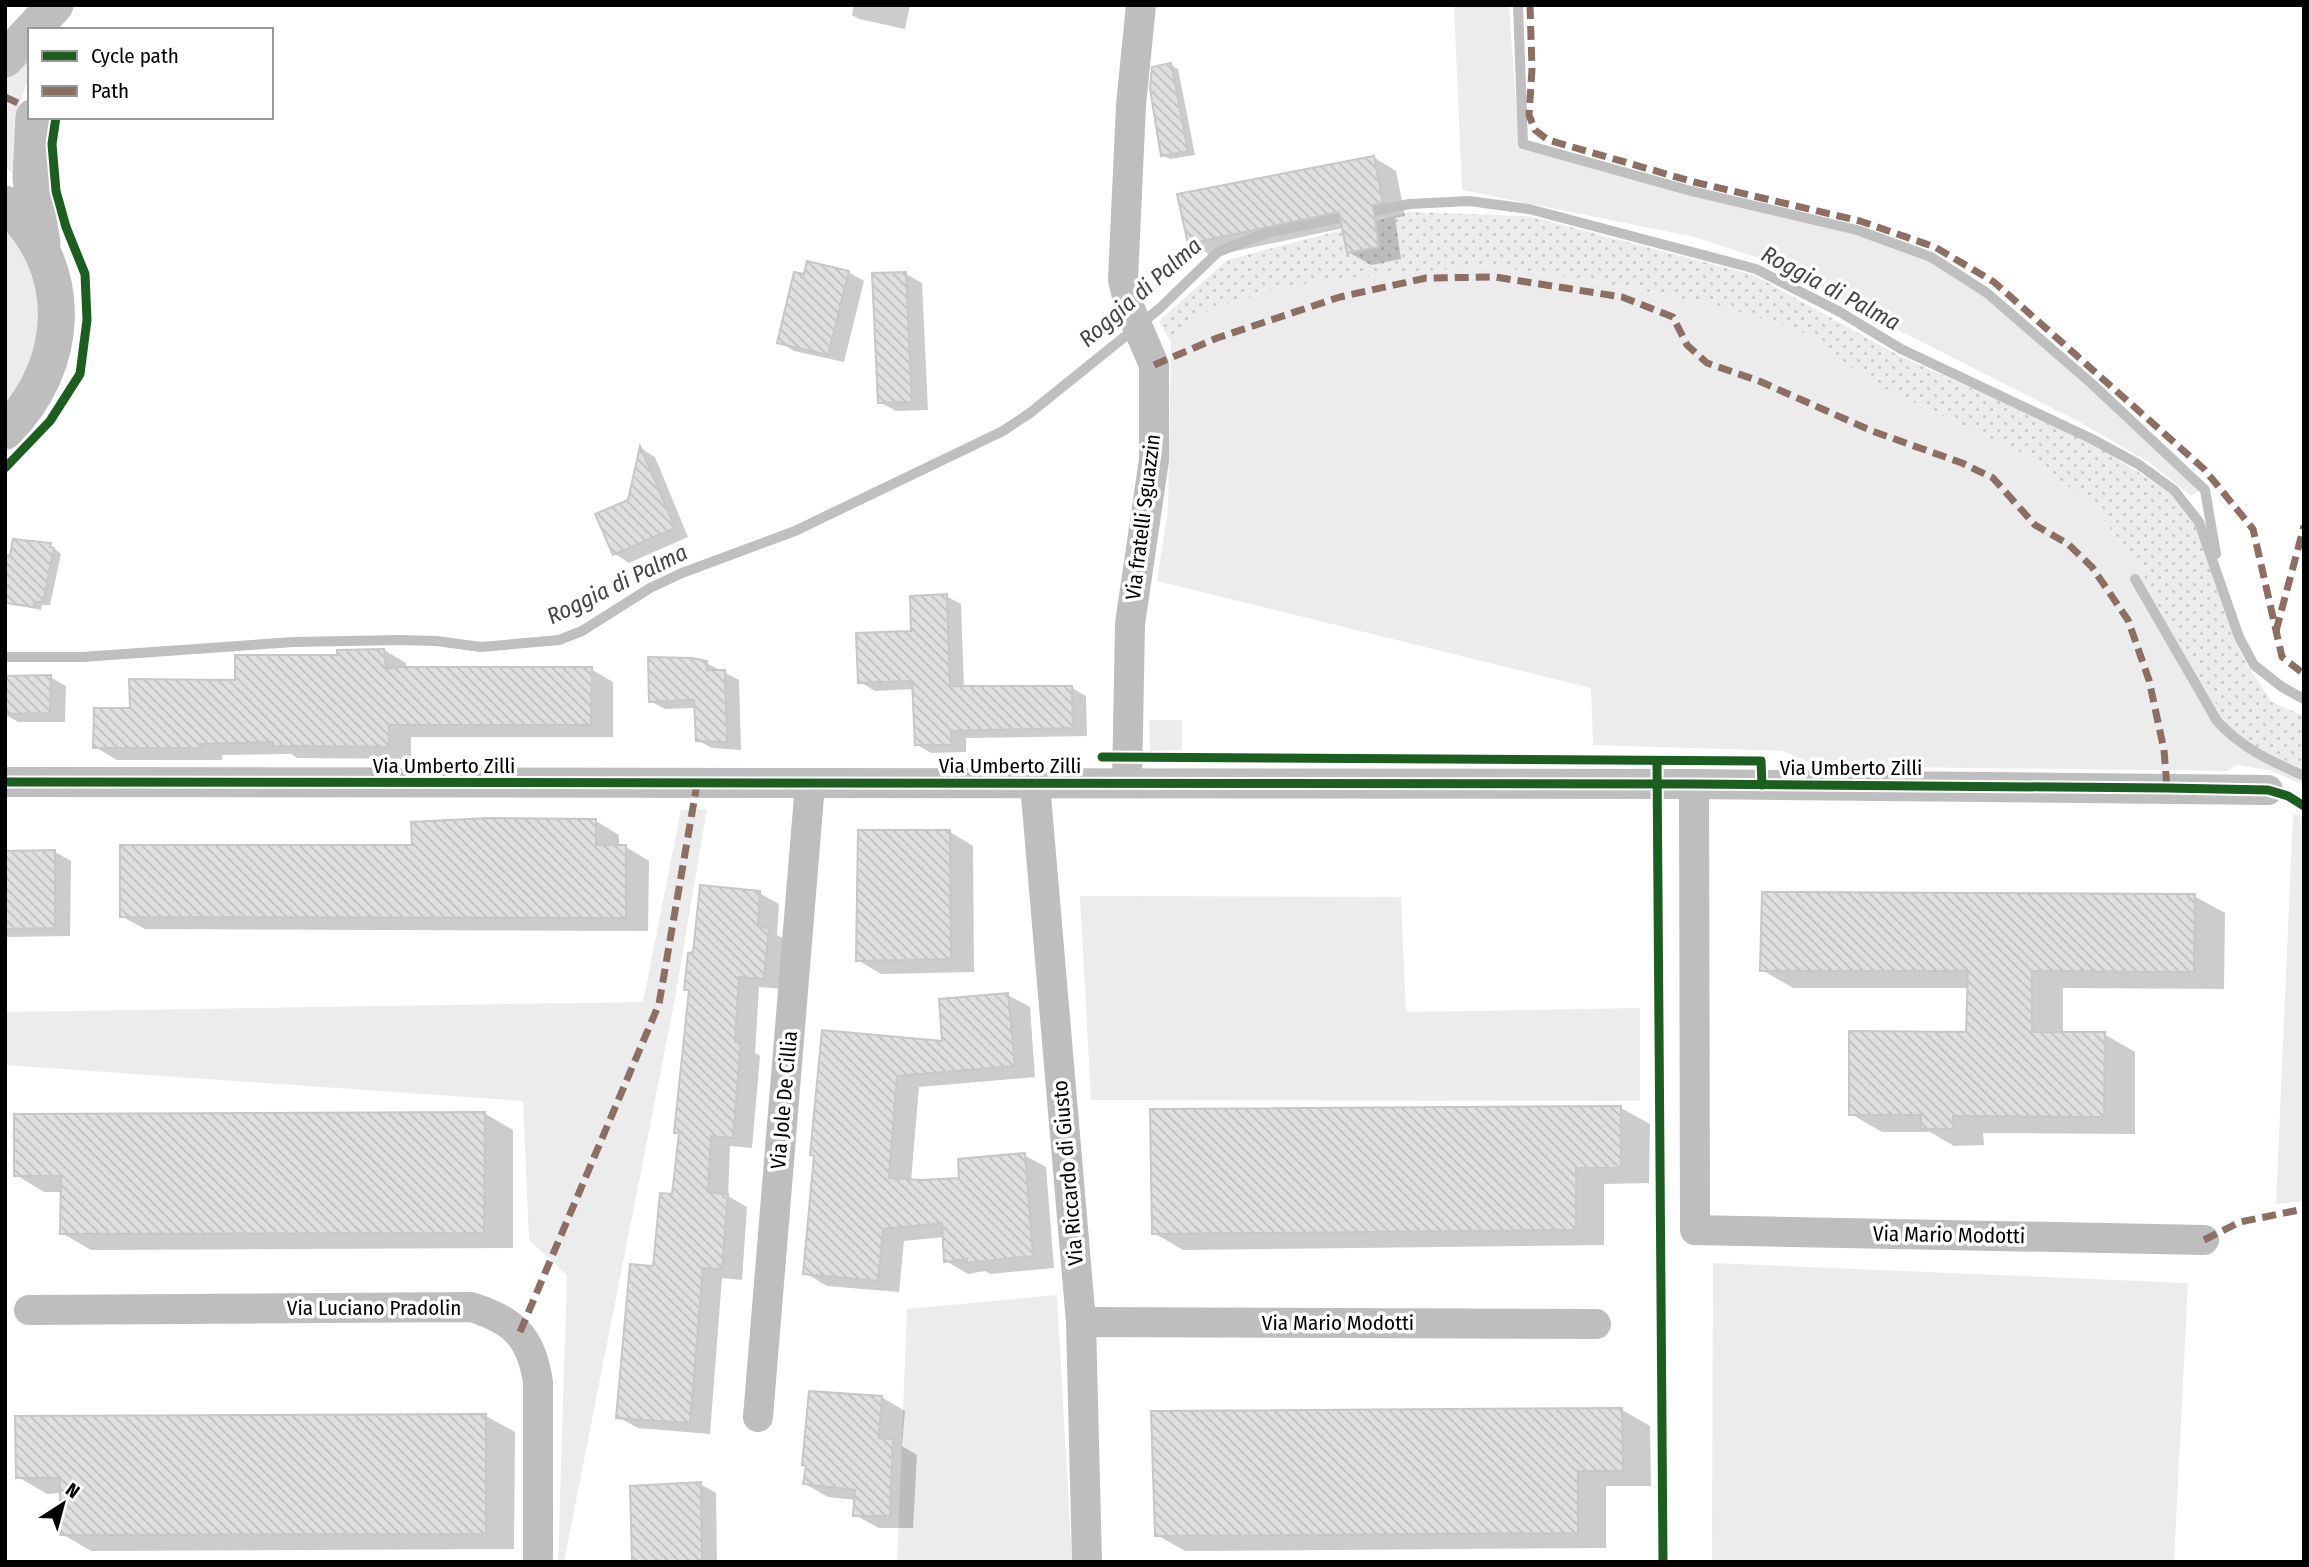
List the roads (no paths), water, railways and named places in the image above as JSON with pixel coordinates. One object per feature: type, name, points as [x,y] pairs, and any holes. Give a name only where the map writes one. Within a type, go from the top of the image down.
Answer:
[{"type":"street","points":[[34,28],[55,5]]},
{"type":"street","points":[[61,28],[70,5]]},
{"type":"street","name":"Via fratelli Sguazzin","points":[[1127,783],[1130,624],[1154,460],[1154,365],[1130,309],[1123,281],[1131,105],[1141,5]]},
{"type":"street","points":[[5,59],[28,34]]},
{"type":"street","points":[[5,431],[37,393],[56,340],[54,285],[35,213],[31,179],[34,119]]},
{"type":"street","points":[[5,204],[32,234],[45,258]]},
{"type":"street","name":"Via Umberto Zilli","points":[[5,782],[1694,784],[2268,790]]},
{"type":"street","name":"Via Jole De Cillia","points":[[758,1417],[810,784]]},
{"type":"street","name":"Via Riccardo di Giusto","points":[[1035,784],[1081,1322],[1087,1562]]},
{"type":"street","name":"Via Mario Modotti","points":[[1694,784],[1695,1230],[2204,1240]]},
{"type":"street","name":"Via Luciano Pradolin","points":[[29,1310],[471,1307],[496,1314],[520,1332],[535,1358],[538,1383],[538,1562]]},
{"type":"street","name":"Via Mario Modotti","points":[[1081,1322],[1596,1324]]},
{"type":"waterway","points":[[1518,5],[1523,144],[1691,191],[1857,230],[1931,257],[1987,293],[2091,383],[2205,490],[2216,554]]},
{"type":"waterway","name":"Roggia di Palma","points":[[5,657],[82,657],[294,642],[400,640],[436,641],[481,647],[559,640],[582,631],[650,588],[682,573],[795,531],[1003,431],[1030,413],[1159,309],[1218,252],[1266,233],[1410,204],[1469,201],[1529,209],[1756,269],[1840,312],[1901,349],[2092,439],[2138,464],[2174,490],[2199,522],[2239,637],[2254,665],[2282,687],[2304,699]]},
{"type":"waterway","points":[[2135,579],[2217,721],[2247,746],[2304,776]]}]
